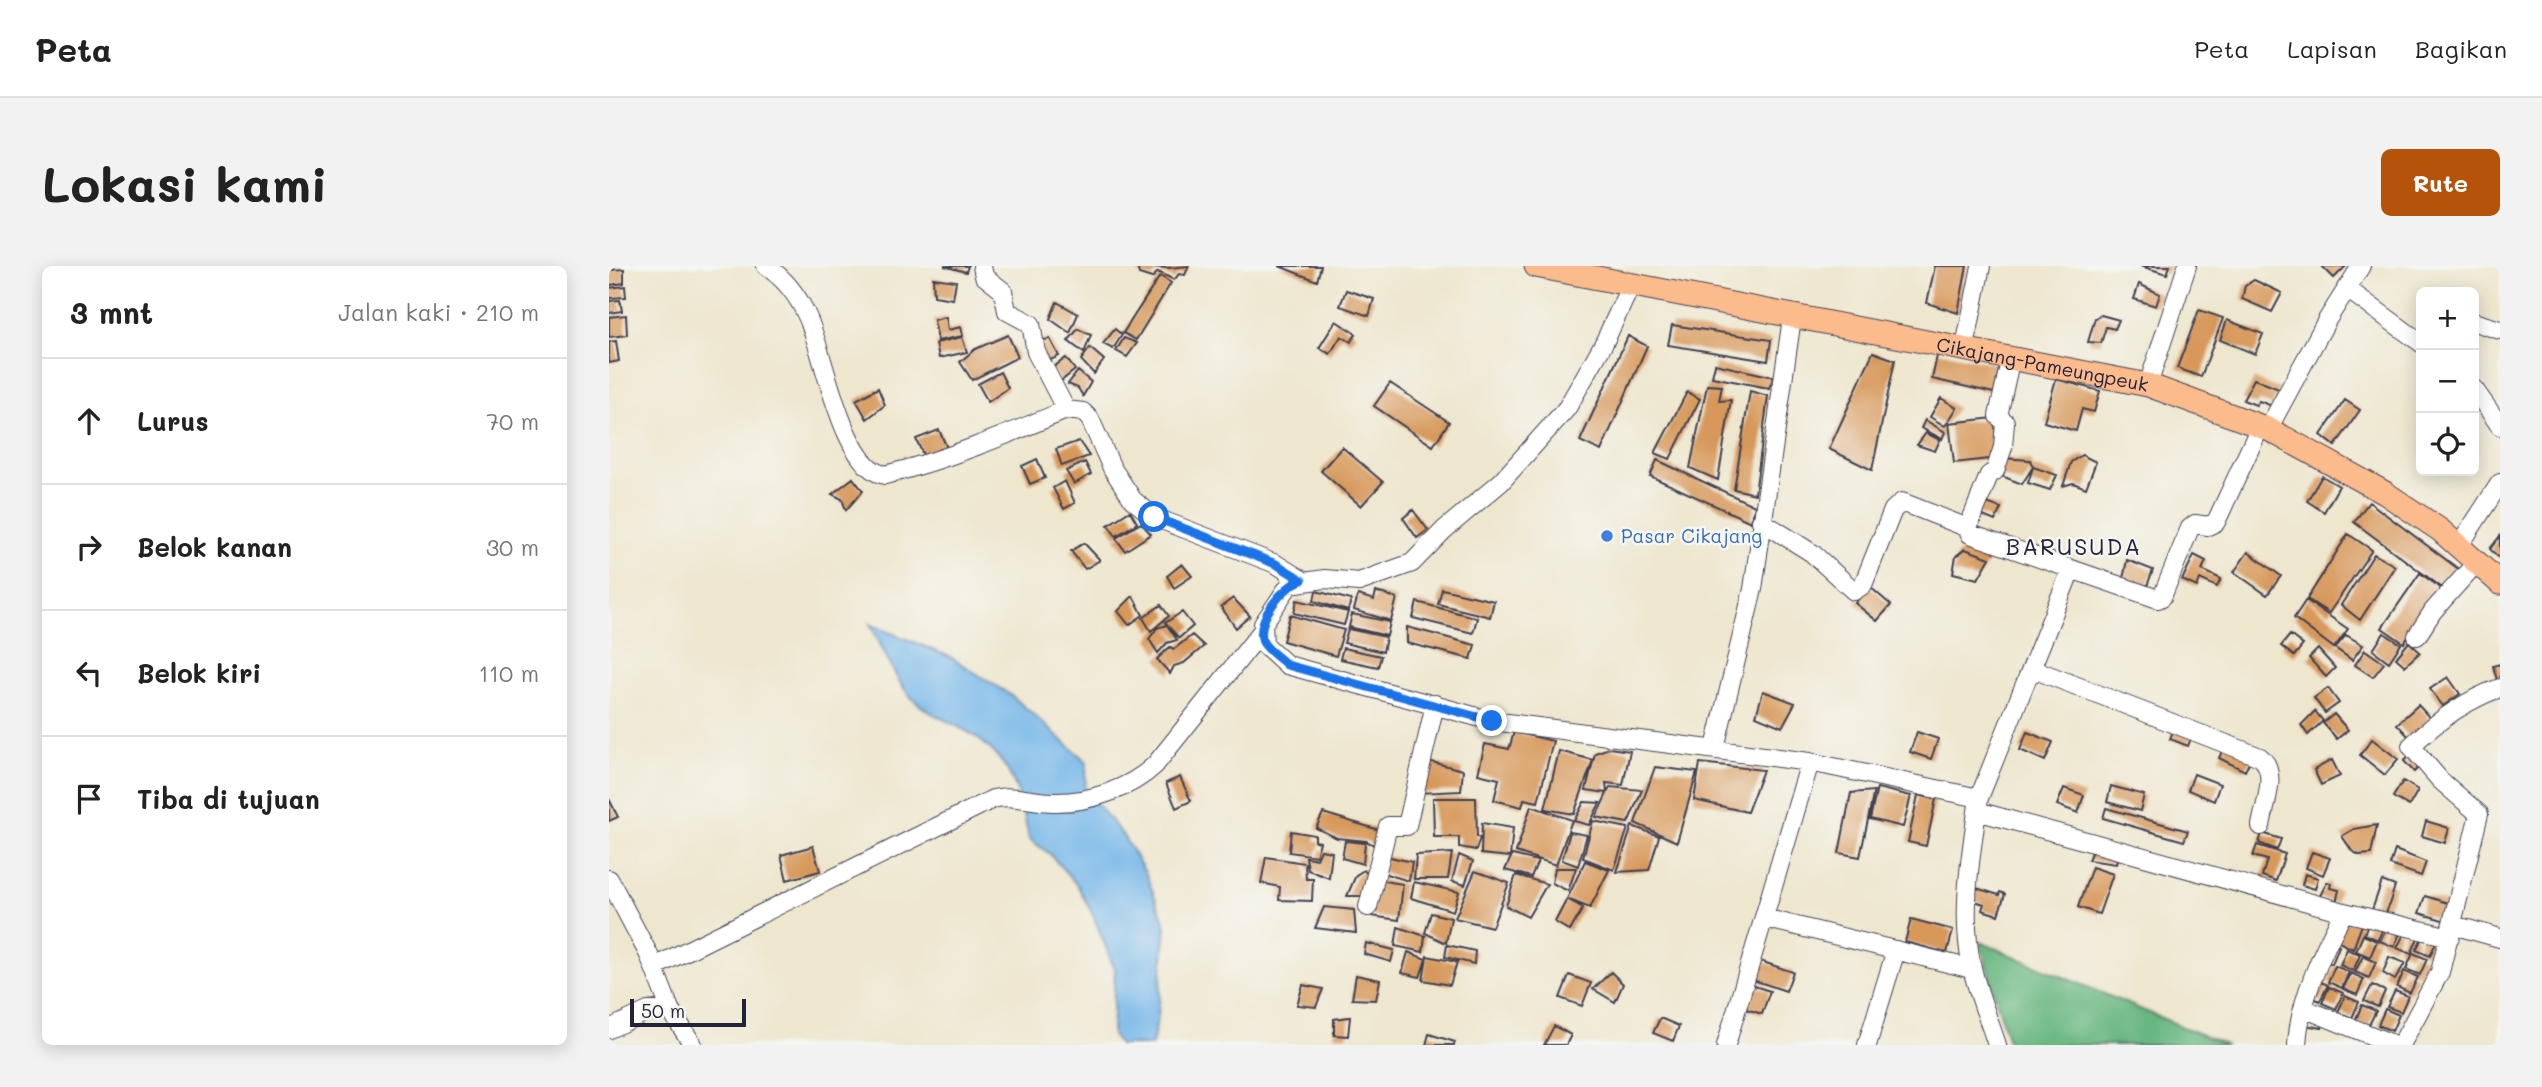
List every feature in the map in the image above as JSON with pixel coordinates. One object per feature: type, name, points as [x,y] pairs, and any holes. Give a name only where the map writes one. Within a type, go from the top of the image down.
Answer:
[{"type":"main road","name":"Cikajang-Pameungpeuk","points":[[1536,266],[1585,271],[1631,285],[1792,318],[1965,347],[2148,385],[2264,428],[2385,493],[2468,554],[2500,583]]},
{"type":"street","points":[[767,266],[794,293],[808,317],[841,420],[866,465],[876,473],[885,475],[941,461],[1066,410],[1083,412],[1090,419],[1112,468],[1133,500],[1154,517],[1276,564],[1302,580]]},
{"type":"street","points":[[982,266],[984,276],[1003,291],[1007,311],[1031,324],[1036,352],[1066,410]]},
{"type":"street","points":[[1965,347],[1981,266]]},
{"type":"street","points":[[2148,385],[2187,266]]},
{"type":"street","points":[[2011,357],[1998,416],[2005,422],[2003,447],[1968,528],[1970,534],[2155,599],[2162,597],[2189,528],[2195,524],[2211,526],[2216,522],[2264,428],[2361,266]]},
{"type":"street","points":[[654,967],[993,799],[1018,797],[1052,802],[1097,796],[1139,778],[1155,765],[1261,632],[1277,600],[1290,584],[1302,580],[1359,582],[1412,563],[1444,530],[1501,482],[1567,408],[1604,343],[1631,285]]},
{"type":"street","points":[[2346,288],[2416,339]]},
{"type":"street","points":[[1715,748],[1753,589],[1792,318]]},
{"type":"street","points":[[2479,323],[2500,330]]},
{"type":"street","points":[[2479,396],[2500,426]]},
{"type":"street","points":[[2417,636],[2468,554],[2500,483]]},
{"type":"street","points":[[1761,521],[1812,553],[1854,591],[1863,585],[1893,510],[1902,502],[1968,528]]},
{"type":"street","points":[[1997,1045],[1972,969],[1967,895],[1978,804],[2071,570]]},
{"type":"street","points":[[1261,632],[1264,644],[1287,665],[1492,721],[1810,762],[1978,804],[2344,912],[2500,938]]},
{"type":"street","points":[[2033,669],[2260,757],[2266,762],[2270,775],[2261,826]]},
{"type":"street","points":[[2401,1045],[2434,985],[2451,931],[2479,814],[2440,780],[2411,746],[2435,723],[2483,694],[2500,688]]},
{"type":"street","points":[[1368,907],[1388,826],[1407,826],[1435,704]]},
{"type":"street","points":[[1726,1045],[1810,762]]},
{"type":"street","points":[[609,879],[654,967],[670,1009],[693,1045]]},
{"type":"street","points":[[2297,1045],[2298,1027],[2323,951],[2344,912]]},
{"type":"street","points":[[1764,918],[1972,969]]},
{"type":"street","points":[[1867,1045],[1896,950]]},
{"type":"street","points":[[2304,1008],[2395,1045]]},
{"type":"street","points":[[609,1029],[648,1011],[670,1009]]},
{"type":"green space","points":[[1980,942],[2226,1045],[2009,1045]]},
{"type":"water","points":[[870,624],[950,657],[1012,696],[1087,762],[1085,790],[1122,834],[1146,874],[1166,926],[1158,1015],[1152,1045],[1119,1045],[1112,1035],[1115,970],[1078,886],[1050,854],[1029,839],[1019,795],[1008,770],[990,748],[977,738],[928,711],[913,699],[895,674]]},
{"type":"building","points":[[944,266],[968,266],[966,272]]},
{"type":"building","points":[[1137,266],[1189,266],[1185,275],[1179,274],[1174,280],[1158,272],[1152,278],[1139,274]]},
{"type":"building","points":[[1279,266],[1321,266],[1317,281]]},
{"type":"building","points":[[1935,266],[1967,266],[1958,313],[1927,303]]},
{"type":"building","points":[[2140,266],[2170,266],[2167,274]]},
{"type":"building","points":[[2322,266],[2346,266],[2334,278]]},
{"type":"building","points":[[624,269],[624,283],[609,285],[609,270]]},
{"type":"building","points":[[1160,276],[1171,283],[1136,340],[1123,333]]},
{"type":"building","points":[[933,278],[956,281],[953,299],[934,296]]},
{"type":"building","points":[[2254,280],[2282,293],[2272,312],[2242,299],[2245,286]]},
{"type":"building","points":[[2139,284],[2160,294],[2156,306],[2134,299]]},
{"type":"building","points":[[625,286],[626,297],[609,298],[609,288]]},
{"type":"building","points":[[1346,290],[1374,299],[1369,316],[1340,306]]},
{"type":"building","points":[[620,300],[622,311],[609,313],[609,301]]},
{"type":"building","points":[[1057,302],[1078,314],[1070,333],[1050,319]]},
{"type":"building","points":[[2199,310],[2223,318],[2201,377],[2177,368]]},
{"type":"building","points":[[626,315],[627,335],[609,337],[609,317]]},
{"type":"building","points":[[2101,315],[2119,320],[2115,329],[2106,327],[2101,343],[2088,342],[2095,318]]},
{"type":"building","points":[[946,317],[948,330],[961,327],[963,336],[938,341],[934,320]]},
{"type":"building","points":[[2227,320],[2263,334],[2255,354],[2220,340]]},
{"type":"building","points":[[1336,321],[1356,334],[1351,342],[1341,336],[1330,354],[1319,348]]},
{"type":"building","points":[[1672,325],[1771,340],[1768,361],[1668,345]]},
{"type":"building","points":[[1078,329],[1091,335],[1084,353],[1068,341]]},
{"type":"building","points":[[1115,329],[1122,335],[1113,349],[1103,344]]},
{"type":"building","points":[[1008,335],[1018,357],[972,380],[960,362],[975,349]]},
{"type":"building","points":[[1628,336],[1647,346],[1601,451],[1580,441]]},
{"type":"building","points":[[962,337],[967,352],[939,358],[936,343]]},
{"type":"building","points":[[1124,338],[1137,343],[1127,357],[1116,351]]},
{"type":"building","points":[[1050,339],[1059,356],[1044,363],[1036,341]]},
{"type":"building","points":[[616,341],[619,361],[609,363],[609,342]]},
{"type":"building","points":[[1090,348],[1104,360],[1094,374],[1081,360]]},
{"type":"building","points":[[1938,351],[2000,365],[1994,393],[1932,379]]},
{"type":"building","points":[[1873,352],[1895,360],[1872,470],[1829,449]]},
{"type":"building","points":[[1066,358],[1075,370],[1061,381],[1051,369]]},
{"type":"building","points":[[1715,364],[1774,377],[1769,388],[1712,377]]},
{"type":"building","points":[[1078,371],[1091,382],[1083,396],[1078,388],[1068,384]]},
{"type":"building","points":[[1000,372],[1008,388],[988,402],[978,384]]},
{"type":"building","points":[[2056,379],[2100,391],[2094,412],[2082,409],[2076,431],[2044,422]]},
{"type":"building","points":[[2254,379],[2279,389],[2272,406],[2259,401],[2256,405],[2243,400]]},
{"type":"building","points":[[1390,383],[1449,422],[1433,446],[1374,406]]},
{"type":"building","points":[[1707,385],[1722,386],[1719,401],[1731,400],[1718,480],[1690,468]]},
{"type":"building","points":[[878,388],[885,405],[867,419],[856,400]]},
{"type":"building","points":[[1750,391],[1768,396],[1755,494],[1734,489]]},
{"type":"building","points":[[1687,392],[1700,399],[1670,459],[1655,453]]},
{"type":"building","points":[[1941,398],[1957,408],[1945,426],[1930,417]]},
{"type":"building","points":[[2345,400],[2360,410],[2335,446],[2321,435]]},
{"type":"building","points":[[1994,418],[1998,458],[1954,463],[1949,423]]},
{"type":"building","points":[[1925,420],[1945,432],[1942,439],[1921,428]]},
{"type":"building","points":[[939,430],[948,450],[925,459],[916,439]]},
{"type":"building","points":[[1926,433],[1940,440],[1935,451],[1917,445]]},
{"type":"building","points":[[1079,441],[1089,456],[1062,466],[1056,449]]},
{"type":"building","points":[[1342,447],[1383,482],[1361,506],[1321,471]]},
{"type":"building","points":[[2082,455],[2096,462],[2086,488],[2073,483],[2063,486],[2071,462]]},
{"type":"building","points":[[2001,458],[2030,460],[2033,467],[2022,484],[1994,473]]},
{"type":"building","points":[[1037,459],[1045,478],[1030,484],[1022,466]]},
{"type":"building","points":[[1657,460],[1755,506],[1751,522],[1650,476]]},
{"type":"building","points":[[1085,462],[1091,474],[1074,484],[1066,471]]},
{"type":"building","points":[[2033,467],[2057,475],[2050,490],[2028,483]]},
{"type":"building","points":[[2322,476],[2339,486],[2324,512],[2307,501]]},
{"type":"building","points":[[853,478],[863,491],[846,510],[842,499],[832,494]]},
{"type":"building","points":[[1065,481],[1075,503],[1064,509],[1053,488]]},
{"type":"building","points":[[1981,501],[2001,508],[1995,521],[1976,513]]},
{"type":"building","points":[[2369,502],[2465,574],[2449,593],[2354,522]]},
{"type":"building","points":[[1413,510],[1428,530],[1417,538],[1403,518]]},
{"type":"building","points":[[1130,511],[1137,523],[1116,536],[1108,525]]},
{"type":"building","points":[[1141,523],[1151,534],[1125,551],[1116,538]]},
{"type":"building","points":[[2348,534],[2372,550],[2329,613],[2307,599]]},
{"type":"building","points":[[2500,536],[2500,559],[2490,549]]},
{"type":"building","points":[[1084,543],[1100,560],[1085,569],[1071,551]]},
{"type":"building","points":[[1965,549],[1990,558],[1978,579],[1953,573],[1956,556]]},
{"type":"building","points":[[2248,552],[2281,576],[2267,595],[2234,572]]},
{"type":"building","points":[[2374,554],[2395,566],[2360,620],[2341,605]]},
{"type":"building","points":[[2194,555],[2206,561],[2202,570],[2221,579],[2217,587],[2200,579],[2197,587],[2182,580]]},
{"type":"building","points":[[2127,560],[2153,570],[2147,586],[2123,579]]},
{"type":"building","points":[[1182,564],[1192,576],[1174,588],[1167,576]]},
{"type":"building","points":[[2420,573],[2442,589],[2404,643],[2382,628]]},
{"type":"building","points":[[1869,586],[1891,605],[1877,621],[1855,603]]},
{"type":"building","points":[[1442,589],[1494,601],[1490,617],[1438,604]]},
{"type":"building","points":[[1316,591],[1351,600],[1348,611],[1314,601]]},
{"type":"building","points":[[1376,592],[1397,598],[1391,621],[1354,610],[1358,595],[1374,600]]},
{"type":"building","points":[[1133,596],[1143,615],[1129,625],[1118,611]]},
{"type":"building","points":[[1233,598],[1250,616],[1236,628],[1221,607]]},
{"type":"building","points":[[1297,600],[1348,612],[1344,625],[1294,613]]},
{"type":"building","points":[[2306,600],[2348,629],[2334,648],[2294,618]]},
{"type":"building","points":[[1417,602],[1477,618],[1473,633],[1413,618]]},
{"type":"building","points":[[1161,605],[1169,616],[1151,631],[1143,618]]},
{"type":"building","points":[[1182,612],[1193,626],[1179,638],[1165,623]]},
{"type":"building","points":[[1352,614],[1390,622],[1387,636],[1349,627]]},
{"type":"building","points":[[1290,615],[1344,630],[1336,656],[1283,641]]},
{"type":"building","points":[[1167,625],[1177,640],[1167,643],[1158,653],[1149,639],[1157,628]]},
{"type":"building","points":[[1407,627],[1475,645],[1471,659],[1407,643]]},
{"type":"building","points":[[1348,629],[1386,637],[1383,652],[1344,643]]},
{"type":"building","points":[[2384,633],[2401,644],[2389,662],[2373,650]]},
{"type":"building","points":[[1192,635],[1204,646],[1184,663],[1174,666],[1170,674],[1157,659],[1170,647],[1174,649]]},
{"type":"building","points":[[2290,635],[2303,645],[2294,656],[2281,646]]},
{"type":"building","points":[[2346,635],[2363,645],[2352,660],[2335,648]]},
{"type":"building","points":[[2409,642],[2420,652],[2405,666],[2396,658]]},
{"type":"building","points":[[1343,648],[1381,656],[1378,667],[1340,659]]},
{"type":"building","points":[[2318,649],[2335,668],[2326,677],[2309,658]]},
{"type":"building","points":[[2365,650],[2384,663],[2373,677],[2355,665]]},
{"type":"building","points":[[2500,664],[2500,687],[2499,687],[2493,666]]},
{"type":"building","points":[[2448,677],[2460,694],[2443,706],[2430,689]]},
{"type":"building","points":[[2328,688],[2339,703],[2325,713],[2314,698]]},
{"type":"building","points":[[1763,691],[1795,703],[1782,727],[1756,716]]},
{"type":"building","points":[[2418,705],[2431,719],[2410,738],[2397,724]]},
{"type":"building","points":[[2315,711],[2323,721],[2308,735],[2301,725]]},
{"type":"building","points":[[2334,714],[2348,730],[2337,739],[2323,723]]},
{"type":"building","points":[[2175,726],[2193,733],[2188,746],[2170,739]]},
{"type":"building","points":[[1514,732],[1553,741],[1538,802],[1524,799],[1522,807],[1494,800],[1499,779],[1478,774],[1485,744],[1509,749]]},
{"type":"building","points":[[1917,732],[1938,739],[1931,759],[1910,752]]},
{"type":"building","points":[[2027,732],[2053,742],[2045,761],[2020,750]]},
{"type":"building","points":[[2372,739],[2398,759],[2385,775],[2360,755]]},
{"type":"building","points":[[2225,744],[2252,757],[2245,771],[2219,758]]},
{"type":"building","points":[[2419,745],[2431,755],[2414,772],[2404,761]]},
{"type":"building","points":[[1609,748],[1630,751],[1623,785],[1606,783],[1607,793],[1586,790],[1595,753]]},
{"type":"building","points":[[1559,751],[1593,760],[1574,814],[1545,809]]},
{"type":"building","points":[[1424,760],[1463,770],[1461,791],[1418,793]]},
{"type":"building","points":[[2332,760],[2340,776],[2321,785],[2314,770]]},
{"type":"building","points":[[1700,763],[1763,770],[1747,812],[1694,800]]},
{"type":"building","points":[[1655,767],[1697,772],[1677,842],[1635,823]]},
{"type":"building","points":[[2194,774],[2220,784],[2214,801],[2188,790]]},
{"type":"building","points":[[1180,777],[1191,801],[1176,808],[1166,783]]},
{"type":"building","points":[[2403,781],[2418,790],[2409,806],[2393,797]]},
{"type":"building","points":[[2111,786],[2144,795],[2140,811],[2107,802]]},
{"type":"building","points":[[1610,787],[1642,790],[1628,823],[1596,817]]},
{"type":"building","points":[[1877,788],[1911,796],[1903,827],[1870,819]]},
{"type":"building","points":[[2064,788],[2084,795],[2078,813],[2057,805]]},
{"type":"building","points":[[1874,791],[1860,857],[1839,853],[1851,793]]},
{"type":"building","points":[[1918,795],[1936,799],[1926,846],[1908,842]]},
{"type":"building","points":[[1433,798],[1476,798],[1477,837],[1480,838],[1476,850],[1459,847],[1459,837],[1434,837]]},
{"type":"building","points":[[609,799],[618,817],[609,821]]},
{"type":"building","points":[[1584,802],[1600,803],[1589,825],[1574,821]]},
{"type":"building","points":[[1531,806],[1572,820],[1556,865],[1516,852]]},
{"type":"building","points":[[2106,808],[2188,831],[2184,841],[2103,818]]},
{"type":"building","points":[[1323,813],[1379,830],[1378,847],[1366,841],[1337,838],[1316,828]]},
{"type":"building","points":[[1593,821],[1628,828],[1614,870],[1583,858]]},
{"type":"building","points":[[2426,821],[2449,828],[2445,843],[2422,836]]},
{"type":"building","points":[[1482,823],[1513,828],[1510,857],[1481,854]]},
{"type":"building","points":[[2377,825],[2371,854],[2359,855],[2352,851],[2342,836],[2354,829]]},
{"type":"building","points":[[1632,826],[1659,836],[1649,870],[1617,872]]},
{"type":"building","points":[[1291,831],[1315,835],[1315,841],[1320,842],[1316,856],[1289,852]]},
{"type":"building","points":[[1570,832],[1587,835],[1578,866],[1562,860]]},
{"type":"building","points":[[2262,833],[2281,839],[2277,850],[2259,843]]},
{"type":"building","points":[[1345,841],[1365,843],[1363,864],[1342,858]]},
{"type":"building","points":[[2095,843],[2119,853],[2116,864],[2088,860]]},
{"type":"building","points":[[2257,845],[2285,854],[2276,881],[2262,876],[2267,860],[2253,856]]},
{"type":"building","points":[[813,846],[820,871],[787,880],[781,855]]},
{"type":"building","points":[[1321,850],[1332,852],[1329,878],[1308,870],[1306,857],[1317,859]]},
{"type":"building","points":[[2395,850],[2426,862],[2421,876],[2390,865]]},
{"type":"building","points":[[2312,852],[2330,858],[2323,875],[2306,868]]},
{"type":"building","points":[[1452,853],[1448,879],[1414,879],[1416,855]]},
{"type":"building","points":[[1459,855],[1473,861],[1465,885],[1452,881]]},
{"type":"building","points":[[1512,855],[1538,861],[1531,877],[1505,870]]},
{"type":"building","points":[[1386,856],[1412,862],[1409,881],[1383,873]]},
{"type":"building","points":[[1266,857],[1305,863],[1306,879],[1313,879],[1312,901],[1279,900],[1280,887],[1261,883]]},
{"type":"building","points":[[1585,861],[1609,870],[1590,908],[1567,899]]},
{"type":"building","points":[[2092,867],[2113,874],[2099,914],[2078,907]]},
{"type":"building","points":[[1555,868],[1576,868],[1568,891],[1552,883]]},
{"type":"building","points":[[1364,870],[1370,878],[1362,896],[1347,896],[1356,875]]},
{"type":"building","points":[[1475,871],[1509,883],[1492,927],[1455,918]]},
{"type":"building","points":[[2305,874],[2318,878],[2315,889],[2302,885]]},
{"type":"building","points":[[1516,875],[1547,884],[1528,917],[1506,906]]},
{"type":"building","points":[[1378,880],[1403,884],[1399,920],[1371,916]]},
{"type":"building","points":[[2382,881],[2395,886],[2385,917],[2371,913]]},
{"type":"building","points":[[1414,882],[1459,892],[1453,911],[1411,898]]},
{"type":"building","points":[[2327,882],[2331,883],[2330,888],[2339,890],[2336,903],[2319,898]]},
{"type":"building","points":[[1976,888],[1999,895],[2000,892],[2005,894],[1998,915],[1982,910],[1984,904],[1972,900]]},
{"type":"building","points":[[2425,896],[2451,904],[2446,921],[2419,913]]},
{"type":"building","points":[[1567,899],[1583,908],[1570,931],[1555,922]]},
{"type":"building","points":[[1324,907],[1354,910],[1356,933],[1315,928]]},
{"type":"building","points":[[1431,913],[1451,918],[1446,943],[1425,933]]},
{"type":"building","points":[[2344,913],[2363,922],[2353,949],[2331,938]]},
{"type":"building","points":[[2371,918],[2385,924],[2378,940],[2364,934]]},
{"type":"building","points":[[1911,919],[1953,930],[1947,953],[1905,942]]},
{"type":"building","points":[[2388,925],[2401,931],[2394,947],[2380,941]]},
{"type":"building","points":[[1398,927],[1425,936],[1423,952],[1395,946]]},
{"type":"building","points":[[2405,932],[2418,938],[2411,954],[2397,948]]},
{"type":"building","points":[[2424,934],[2437,940],[2430,956],[2416,950]]},
{"type":"building","points":[[2363,935],[2377,941],[2370,957],[2356,951]]},
{"type":"building","points":[[2328,942],[2339,946],[2332,964],[2321,960]]},
{"type":"building","points":[[1366,943],[1394,950],[1391,962],[1364,954]]},
{"type":"building","points":[[1447,945],[1475,951],[1474,964],[1445,957]]},
{"type":"building","points":[[2347,949],[2360,955],[2353,971],[2340,965]]},
{"type":"building","points":[[1408,952],[1426,959],[1420,977],[1402,973]]},
{"type":"building","points":[[2413,953],[2427,959],[2420,975],[2406,969]]},
{"type":"building","points":[[1427,956],[1457,962],[1450,985],[1423,980]]},
{"type":"building","points":[[2363,956],[2376,962],[2369,978],[2355,972]]},
{"type":"building","points":[[2389,957],[2405,963],[2395,980],[2383,973]]},
{"type":"building","points":[[1760,961],[1793,972],[1786,991],[1753,980]]},
{"type":"building","points":[[2335,966],[2349,972],[2342,988],[2328,982]]},
{"type":"building","points":[[2404,971],[2418,977],[2410,993],[2397,987]]},
{"type":"building","points":[[1611,972],[1623,984],[1615,1002],[1593,989]]},
{"type":"building","points":[[2351,973],[2364,979],[2357,995],[2343,989]]},
{"type":"building","points":[[1356,975],[1380,980],[1376,1000],[1352,999]]},
{"type":"building","points":[[1569,975],[1591,983],[1582,1006],[1560,998]]},
{"type":"building","points":[[2314,979],[2328,985],[2320,1001],[2307,995]]},
{"type":"building","points":[[1303,985],[1323,989],[1316,1007],[1297,1005]]},
{"type":"building","points":[[1751,985],[1770,991],[1762,1014],[1743,1008]]},
{"type":"building","points":[[2372,985],[2385,991],[2378,1007],[2364,1001]]},
{"type":"building","points":[[2329,987],[2343,993],[2336,1009],[2322,1003]]},
{"type":"building","points":[[2395,991],[2408,996],[2401,1012],[2387,1007]]},
{"type":"building","points":[[2345,996],[2359,1002],[2352,1018],[2338,1012]]},
{"type":"building","points":[[2362,1005],[2376,1011],[2368,1027],[2355,1021]]},
{"type":"building","points":[[2385,1009],[2399,1015],[2392,1031],[2378,1025]]},
{"type":"building","points":[[2306,1013],[2324,1018],[2322,1028],[2304,1025]]},
{"type":"building","points":[[1350,1017],[1348,1036],[1334,1035],[1334,1019]]},
{"type":"building","points":[[1660,1018],[1679,1026],[1673,1041],[1653,1033]]},
{"type":"building","points":[[1554,1026],[1571,1035],[1566,1045],[1544,1045]]},
{"type":"building","points":[[1429,1034],[1455,1042],[1454,1045],[1426,1045]]},
{"type":"place","name":"Pasar Cikajang","points":[[1607,536]]},
{"type":"district","name":"BARUSUDA","points":[[2074,547]]},
{"type":"route","points":[[1154,517],[1276,564],[1302,580],[1290,584],[1277,600],[1261,632],[1264,644],[1287,665],[1341,677],[1492,721]]}]
